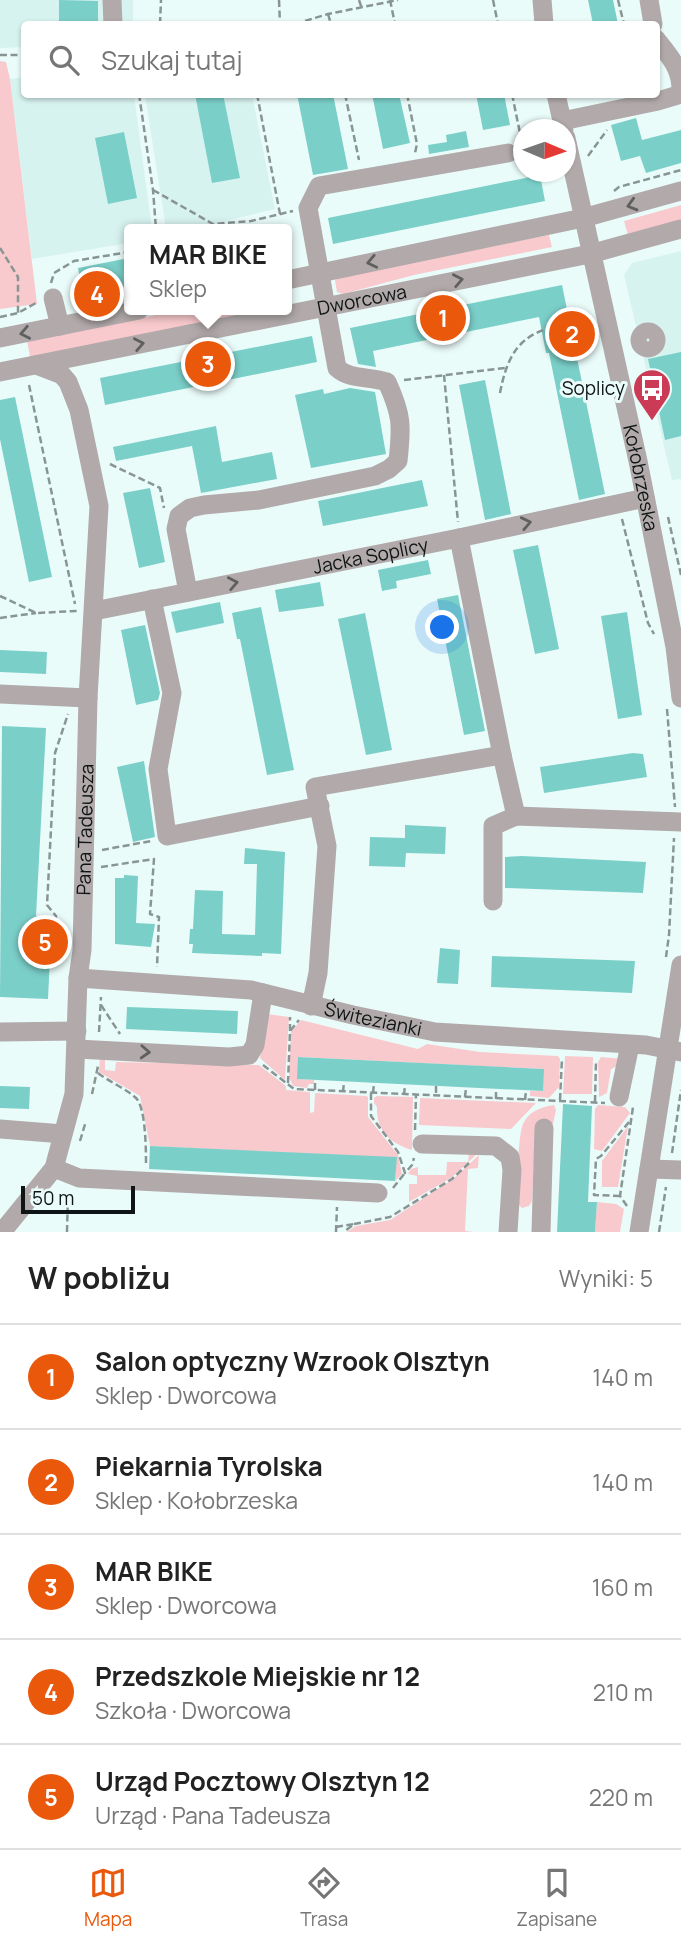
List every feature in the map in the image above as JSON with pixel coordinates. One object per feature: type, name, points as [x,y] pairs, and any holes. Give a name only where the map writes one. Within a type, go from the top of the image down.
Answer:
[{"type":"street","points":[[112,0],[113,21]]},
{"type":"street","points":[[542,0],[544,21]]},
{"type":"street","points":[[649,0],[652,21]]},
{"type":"street","points":[[660,44],[680,75],[681,87]]},
{"type":"street","points":[[576,126],[681,94]]},
{"type":"street","name":"Kołobrzeska","points":[[557,98],[562,119]]},
{"type":"street","points":[[188,592],[176,529],[178,516],[190,508],[259,500],[375,476],[389,469],[398,460],[401,431],[399,408],[387,382],[373,377],[345,376],[337,368],[308,208],[318,186],[513,154]]},
{"type":"street","name":"Kołobrzeska","points":[[575,182],[675,647],[674,704]]},
{"type":"street","name":"Dworcowa","points":[[292,279],[583,218],[681,191]]},
{"type":"street","name":"Dworcowa","points":[[292,314],[590,254],[681,229]]},
{"type":"street","points":[[53,298],[60,326]]},
{"type":"street","points":[[0,338],[124,313]]},
{"type":"street","name":"Dworcowa","points":[[0,372],[286,315]]},
{"type":"street","points":[[611,346],[641,342]]},
{"type":"street","name":"Pana Tadeusza","points":[[2,1232],[54,1168],[74,1094],[78,978],[82,950],[83,615],[99,506],[79,410],[78,391],[82,372],[96,353]]},
{"type":"street","name":"Pana Tadeusza","points":[[31,366],[62,375],[68,382],[79,410]]},
{"type":"street","name":"Jacka Soplicy","points":[[83,615],[645,498]]},
{"type":"street","points":[[459,538],[516,816]]},
{"type":"street","points":[[152,599],[172,692],[158,769],[167,836],[320,806]]},
{"type":"street","points":[[0,694],[81,697]]},
{"type":"street","points":[[306,1012],[318,973],[327,846],[315,787],[502,755]]},
{"type":"street","points":[[493,901],[493,825],[516,816],[678,822]]},
{"type":"street","points":[[639,1232],[649,1169],[675,1050],[673,963]]},
{"type":"street","name":"Świtezianki","points":[[78,978],[263,993],[306,1012],[435,1032],[675,1050]]},
{"type":"street","points":[[0,1032],[229,1057],[249,1055],[255,1045],[263,993]]},
{"type":"street","points":[[626,1100],[629,1045]]},
{"type":"street","points":[[414,1144],[496,1146],[510,1157],[512,1170],[509,1224],[541,1224],[544,1128]]},
{"type":"street","points":[[0,1129],[63,1134]]},
{"type":"street","points":[[54,1168],[79,1178],[378,1193]]},
{"type":"street","points":[[649,1169],[681,1170]]},
{"type":"path","points":[[160,21],[161,0]]},
{"type":"path","points":[[279,0],[280,21]]},
{"type":"path","points":[[359,0],[362,9]]},
{"type":"path","points":[[304,21],[328,13],[362,9],[398,0]]},
{"type":"path","points":[[493,0],[497,21]]},
{"type":"path","points":[[618,0],[623,21]]},
{"type":"path","points":[[390,1],[394,21]]},
{"type":"path","points":[[328,13],[330,21]]},
{"type":"path","points":[[0,55],[21,55]]},
{"type":"path","points":[[140,98],[156,224]]},
{"type":"path","points":[[258,98],[280,214]]},
{"type":"path","points":[[346,98],[362,171]]},
{"type":"path","points":[[408,98],[417,144],[415,155]]},
{"type":"path","points":[[512,98],[514,119]]},
{"type":"path","points":[[612,193],[619,187],[681,170]]},
{"type":"path","points":[[153,190],[213,224],[251,221],[308,208]]},
{"type":"path","points":[[0,248],[18,276],[20,334]]},
{"type":"path","points":[[54,273],[74,261],[124,253]]},
{"type":"path","points":[[0,317],[18,313]]},
{"type":"path","points":[[500,393],[505,368],[531,334],[549,326],[580,321]]},
{"type":"path","points":[[0,618],[36,614],[83,615],[31,366]]},
{"type":"path","points":[[387,382],[505,368]]},
{"type":"path","points":[[444,375],[459,538]]},
{"type":"path","points":[[110,464],[160,488],[165,515]]},
{"type":"path","points":[[668,515],[681,575]]},
{"type":"path","points":[[622,517],[648,624],[659,642]]},
{"type":"path","points":[[0,596],[36,614]]},
{"type":"path","points":[[81,697],[55,753],[47,905],[56,916],[55,949],[82,950]]},
{"type":"path","points":[[673,963],[669,934],[678,822],[675,796],[674,704]]},
{"type":"path","points":[[102,850],[167,836]]},
{"type":"path","points":[[101,867],[154,859],[150,914],[159,917],[156,970]]},
{"type":"path","points":[[101,1005],[121,1035]]},
{"type":"path","points":[[290,1031],[306,1012]]},
{"type":"path","points":[[288,1084],[290,1016]]},
{"type":"path","points":[[560,1101],[562,1041]]},
{"type":"path","points":[[595,1102],[597,1043]]},
{"type":"path","points":[[249,1055],[294,1089],[572,1101]]},
{"type":"path","points":[[97,1073],[135,1096],[140,1103],[147,1146],[145,1175]]},
{"type":"path","points":[[315,1080],[315,1090]]},
{"type":"path","points":[[344,1082],[344,1092]]},
{"type":"path","points":[[374,1083],[371,1116],[398,1152],[405,1173],[412,1166],[416,1095]]},
{"type":"path","points":[[404,1095],[405,1085]]},
{"type":"path","points":[[436,1086],[436,1096]]},
{"type":"path","points":[[465,1097],[466,1088]]},
{"type":"path","points":[[496,1089],[496,1099]]},
{"type":"path","points":[[525,1100],[526,1090]]},
{"type":"path","points":[[626,1100],[631,1122],[620,1196],[628,1208]]},
{"type":"path","points":[[620,1196],[594,1195],[596,1158],[601,1156],[627,1123],[631,1122]]},
{"type":"path","points":[[393,1146],[414,1144]]},
{"type":"path","points":[[336,1227],[390,1217],[452,1179],[469,1163]]},
{"type":"path","points":[[67,1232],[68,1204]]},
{"type":"path","points":[[344,1232],[354,1224]]},
{"type":"shaded area","points":[[0,0],[133,0],[133,21],[21,21],[21,47],[0,48]]},
{"type":"shaded area","points":[[0,61],[6,62],[10,79],[37,304],[0,309]]},
{"type":"shaded area","points":[[21,77],[21,98],[134,98],[151,224],[124,224],[124,244],[32,259],[10,79]]},
{"type":"shaded area","points":[[145,98],[253,98],[275,209],[214,224],[165,224]]},
{"type":"shaded area","points":[[681,205],[681,220],[628,235],[624,221]]},
{"type":"shaded area","points":[[549,235],[552,247],[414,275],[343,294],[337,292],[335,280],[342,276]]},
{"type":"shaded area","points":[[681,251],[681,479],[672,480],[624,275],[632,263]]},
{"type":"shaded area","points":[[156,315],[242,315],[30,357],[27,340]]},
{"type":"shaded area","points":[[267,1014],[289,1017],[285,1080],[260,1058]]},
{"type":"shaded area","points":[[301,1020],[418,1049],[427,1044],[480,1052],[558,1056],[559,1087],[549,1098],[530,1096],[530,1091],[543,1091],[543,1069],[299,1057],[298,1079],[314,1080],[314,1084],[309,1084],[307,1088],[293,1086],[289,1077],[291,1032]]},
{"type":"shaded area","points":[[100,1055],[105,1056],[105,1070],[115,1071],[116,1062],[259,1065],[286,1086],[286,1090],[310,1092],[310,1113],[314,1112],[315,1093],[366,1096],[368,1117],[398,1155],[402,1174],[395,1181],[396,1158],[150,1146],[140,1096],[99,1072]]},
{"type":"shaded area","points":[[565,1056],[593,1057],[592,1094],[563,1094]]},
{"type":"shaded area","points":[[601,1057],[623,1059],[622,1064],[611,1069],[607,1093],[599,1097],[598,1062]]},
{"type":"shaded area","points":[[377,1096],[413,1097],[412,1150],[391,1140],[382,1129],[374,1103]]},
{"type":"shaded area","points":[[420,1098],[536,1103],[511,1129],[419,1125]]},
{"type":"shaded area","points":[[554,1105],[556,1110],[553,1124],[536,1123],[532,1201],[529,1206],[522,1208],[516,1202],[521,1130],[536,1110]]},
{"type":"shaded area","points":[[598,1105],[625,1107],[630,1113],[602,1151],[594,1149],[595,1109]]},
{"type":"shaded area","points":[[628,1126],[618,1187],[602,1187],[602,1161]]},
{"type":"shaded area","points":[[469,1153],[478,1153],[451,1178],[409,1202],[409,1184],[417,1184],[417,1176],[408,1174],[411,1169],[418,1167],[418,1175],[446,1175],[447,1162],[468,1162]]},
{"type":"shaded area","points":[[479,1155],[478,1168],[468,1169],[465,1231],[474,1232],[347,1232],[356,1226],[390,1220],[453,1179]]},
{"type":"shaded area","points":[[597,1202],[616,1204],[624,1209],[620,1232],[595,1232]]},
{"type":"building","points":[[59,0],[98,1],[98,21],[59,21]]},
{"type":"building","points":[[588,0],[613,0],[617,21],[592,21]]},
{"type":"building","points":[[196,98],[224,98],[240,178],[212,183]]},
{"type":"building","points":[[298,98],[334,98],[348,169],[313,175]]},
{"type":"building","points":[[373,98],[400,98],[410,143],[383,149]]},
{"type":"building","points":[[477,98],[505,98],[510,125],[483,130]]},
{"type":"building","points":[[636,118],[642,140],[681,130],[681,163],[646,173],[640,156],[621,161],[611,125]]},
{"type":"building","points":[[466,131],[469,147],[429,154],[428,145],[447,142],[446,135]]},
{"type":"building","points":[[124,132],[137,198],[108,204],[95,138]]},
{"type":"building","points":[[513,180],[541,182],[545,201],[333,244],[328,218]]},
{"type":"building","points":[[124,259],[124,286],[83,295],[78,268]]},
{"type":"building","points":[[562,285],[605,494],[579,500],[539,317],[373,351],[376,367],[358,364],[350,328]]},
{"type":"building","points":[[312,336],[317,362],[105,405],[100,378]]},
{"type":"building","points":[[681,352],[681,436],[665,440],[648,359]]},
{"type":"building","points":[[485,380],[511,514],[485,520],[459,385]]},
{"type":"building","points":[[350,388],[375,392],[386,454],[311,468],[295,395],[323,389],[324,394]]},
{"type":"building","points":[[15,397],[52,577],[29,582],[0,439],[0,400]]},
{"type":"building","points":[[216,426],[222,462],[272,452],[277,479],[201,493],[192,446],[116,461],[113,447]]},
{"type":"building","points":[[422,480],[428,506],[323,526],[318,501]]},
{"type":"building","points":[[150,488],[165,562],[139,568],[123,493]]},
{"type":"building","points":[[538,545],[559,649],[535,654],[513,550]]},
{"type":"building","points":[[428,560],[431,574],[396,581],[397,588],[382,591],[378,570]]},
{"type":"building","points":[[320,582],[324,606],[279,612],[275,590]]},
{"type":"building","points":[[458,595],[485,731],[464,735],[437,599]]},
{"type":"building","points":[[220,602],[224,623],[176,633],[171,612]]},
{"type":"building","points":[[261,607],[294,770],[267,775],[240,639],[237,639],[232,613]]},
{"type":"building","points":[[627,612],[642,715],[618,719],[601,616]]},
{"type":"building","points":[[365,613],[392,750],[366,755],[338,619]]},
{"type":"building","points":[[145,625],[160,693],[158,700],[136,705],[121,630]]},
{"type":"building","points":[[0,650],[47,652],[46,674],[0,672]]},
{"type":"building","points":[[2,726],[46,728],[36,916],[52,917],[48,999],[0,997]]},
{"type":"building","points":[[633,753],[643,754],[647,777],[544,793],[540,767]]},
{"type":"building","points":[[144,761],[155,837],[133,842],[117,767]]},
{"type":"building","points":[[405,825],[446,827],[445,854],[406,853],[405,867],[369,866],[370,837],[405,838]]},
{"type":"building","points":[[245,848],[285,852],[281,954],[262,953],[262,956],[192,953],[193,944],[189,944],[190,929],[193,929],[195,890],[223,891],[222,934],[255,935],[257,864],[244,864]]},
{"type":"building","points":[[505,857],[646,862],[643,893],[505,888]]},
{"type":"building","points":[[124,875],[138,876],[136,923],[155,924],[151,947],[115,944],[115,878],[124,878]]},
{"type":"building","points":[[440,948],[460,950],[458,984],[437,983]]},
{"type":"building","points":[[492,956],[635,961],[632,993],[491,987]]},
{"type":"building","points":[[127,1007],[238,1011],[237,1034],[126,1029]]},
{"type":"building","points":[[298,1057],[544,1069],[543,1091],[297,1079]]},
{"type":"building","points":[[0,1086],[30,1087],[29,1109],[0,1108]]},
{"type":"building","points":[[563,1104],[592,1106],[588,1202],[597,1202],[595,1232],[557,1232]]},
{"type":"building","points":[[150,1146],[397,1157],[395,1181],[149,1169]]},
{"type":"place","name":"Przedszkole Miejskie nr 12","points":[[97,294]]},
{"type":"place","name":"Salon optyczny Wzrook Olsztyn","points":[[443,318]]},
{"type":"place","name":"Piekarnia Tyrolska","points":[[572,334]]},
{"type":"place","name":"MAR BIKE","points":[[208,364]]},
{"type":"place","name":"Soplicy","points":[[652,422]]},
{"type":"place","name":"Urząd Pocztowy Olsztyn 12","points":[[45,942]]}]
